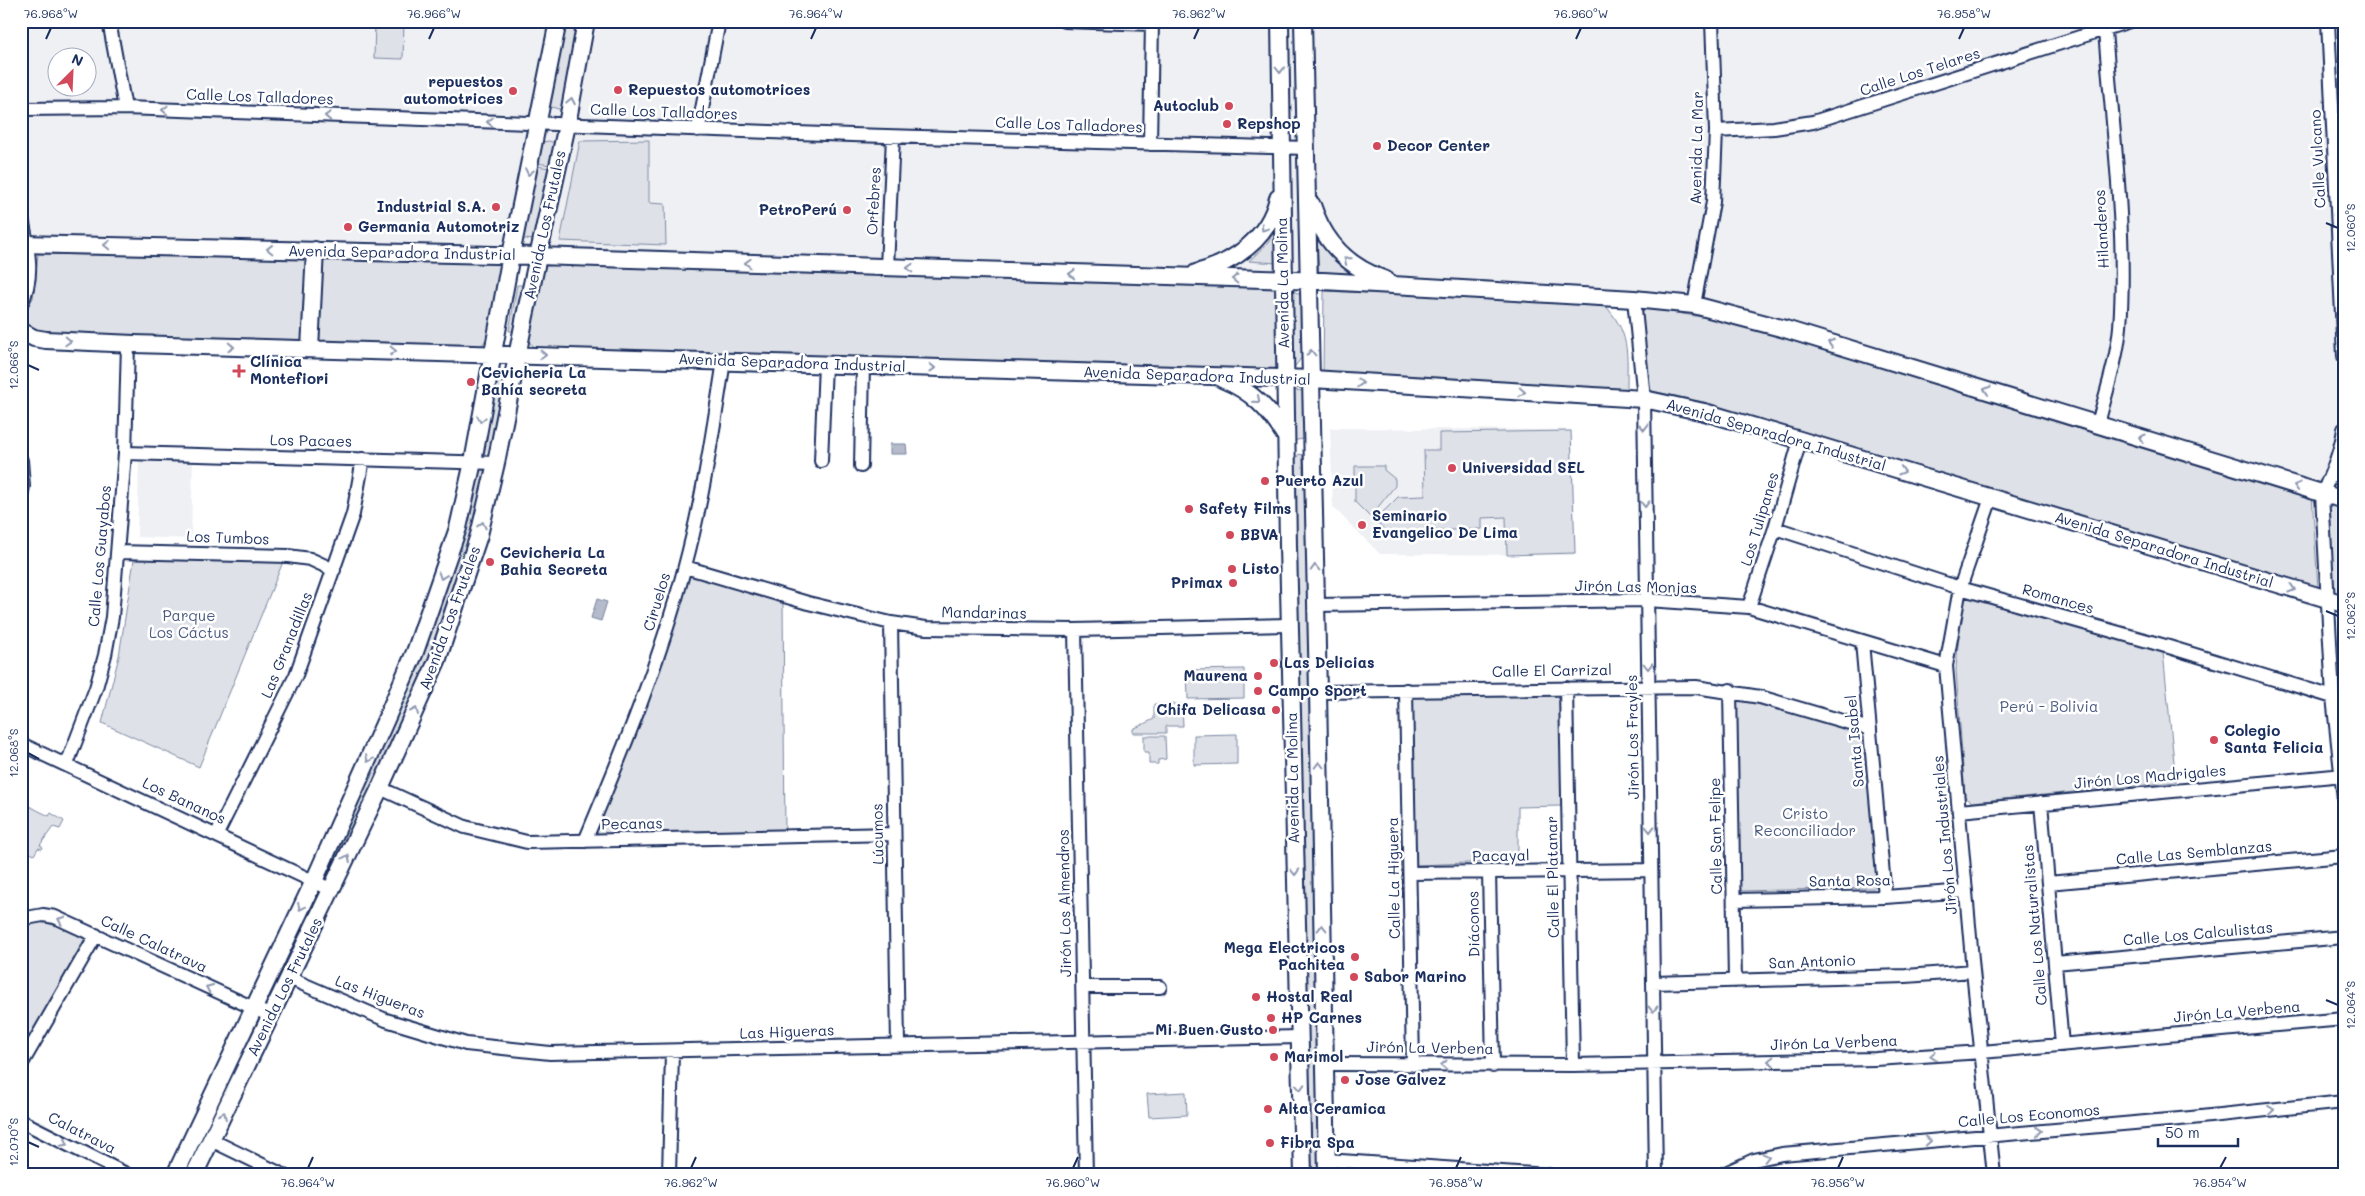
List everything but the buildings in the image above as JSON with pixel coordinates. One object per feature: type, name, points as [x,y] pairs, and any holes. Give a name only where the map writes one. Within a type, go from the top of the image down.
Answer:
[{"type":"main road","name":"Avenida Los Frutales","points":[[175,1175],[314,881],[416,652],[458,528],[473,462],[511,255],[539,124],[558,21]]},
{"type":"main road","name":"Avenida Los Frutales","points":[[194,1175],[332,890],[437,661],[479,535],[496,463],[517,354],[567,125],[586,21]]},
{"type":"main road","name":"Avenida La Molina","points":[[1280,21],[1286,437],[1303,1175]]},
{"type":"main road","name":"Avenida La Molina","points":[[1303,21],[1312,379],[1326,1168]]},
{"type":"main road","points":[[1170,277],[1216,268],[1238,255],[1253,243],[1267,225],[1276,205],[1282,183]]},
{"type":"main road","points":[[1307,186],[1318,223],[1338,252],[1367,273],[1407,286]]},
{"type":"main road","name":"Avenida Separadora Industrial","points":[[24,245],[511,255],[1310,280],[1634,299],[1694,305],[1785,329],[2344,500]]},
{"type":"main road","points":[[310,349],[315,250]]},
{"type":"main road","name":"Avenida Separadora Industrial","points":[[26,335],[128,344],[1312,379],[1644,399],[1704,412],[1800,440],[2344,604]]},
{"type":"main road","points":[[1216,377],[1234,384],[1264,406],[1286,437]]},
{"type":"main road","points":[[1287,461],[1296,449],[1306,449],[1310,457],[1314,484]]},
{"type":"street","points":[[109,21],[125,108]]},
{"type":"street","points":[[698,130],[718,21]]},
{"type":"street","points":[[1065,21],[1152,23],[1150,144]]},
{"type":"street","name":"Avenida La Mar","points":[[1694,305],[1713,202],[1716,131],[1712,21]]},
{"type":"street","name":"Calle Los Telares","points":[[1716,131],[1774,128],[1813,122],[2130,21]]},
{"type":"street","name":"Calle Vulcano","points":[[2328,21],[2344,356]]},
{"type":"street","name":"Hilanderos","points":[[2098,424],[2116,353],[2120,328],[2121,279],[2105,30]]},
{"type":"street","name":"Calle Los Talladores","points":[[21,110],[125,108],[893,137],[1306,148]]},
{"type":"street","name":"Orfebres","points":[[887,267],[893,137]]},
{"type":"street","points":[[21,213],[24,245],[31,271],[21,304]]},
{"type":"street","name":"Jirón Los Frayles","points":[[1634,299],[1644,399],[1656,1175]]},
{"type":"street","name":"Calle Los Guayabos","points":[[67,764],[96,688],[105,655],[118,552],[125,453],[128,344]]},
{"type":"street","name":"Ciruelos","points":[[585,841],[627,740],[653,670],[685,567],[697,515],[724,361]]},
{"type":"street","points":[[822,461],[824,364]]},
{"type":"street","points":[[861,466],[863,365]]},
{"type":"street","points":[[2344,429],[2333,470],[2322,494],[2333,698],[2343,776],[2344,800]]},
{"type":"street","name":"Los Tulipanes","points":[[1749,607],[1775,528],[1800,440]]},
{"type":"street","name":"Los Pacaes","points":[[125,453],[496,463]]},
{"type":"street","name":"Las Granadillas","points":[[217,834],[296,675],[353,514],[363,458]]},
{"type":"street","points":[[21,460],[23,486],[21,497]]},
{"type":"street","name":"Jirón Los Industriales","points":[[1992,498],[1960,588],[1946,666],[1973,971],[1994,1175]]},
{"type":"street","name":"Romances","points":[[1775,528],[1960,588],[2169,647],[2333,698]]},
{"type":"street","name":"Los Tumbos","points":[[118,552],[288,556],[310,560],[334,570]]},
{"type":"street","name":"Mandarinas","points":[[685,567],[808,603],[890,624],[963,630],[1076,630],[1290,625]]},
{"type":"street","name":"Jirón Las Monjas","points":[[1316,606],[1647,600],[1749,607],[1946,666]]},
{"type":"street","name":"Lúcumos","points":[[890,624],[898,1045]]},
{"type":"street","name":"Jirón Los Almendros","points":[[1076,630],[1086,1175]]},
{"type":"street","name":"Santa Isabel","points":[[1862,642],[1885,897]]},
{"type":"street","name":"Calle El Carrizal","points":[[1318,692],[1648,686],[1696,687],[1730,690],[1760,697],[1870,729]]},
{"type":"street","name":"Calle El Platanar","points":[[1566,688],[1573,1065]]},
{"type":"street","name":"Calle La Higuera","points":[[1406,690],[1411,873],[1413,1065]]},
{"type":"street","name":"Calle San Felipe","points":[[1730,690],[1735,981]]},
{"type":"street","name":"Los Bananos","points":[[21,744],[217,834],[332,890]]},
{"type":"street","name":"Jirón Los Madrigales","points":[[1959,811],[2343,776]]},
{"type":"street","name":"Pecanas","points":[[380,788],[466,827],[526,842],[894,834]]},
{"type":"street","name":"Calle Los Naturalistas","points":[[2041,803],[2062,1045]]},
{"type":"street","name":"Calle Las Semblanzas","points":[[2048,883],[2344,856]]},
{"type":"street","name":"Pacayal","points":[[1411,873],[1651,870]]},
{"type":"street","name":"Diáconos","points":[[1489,872],[1492,1066]]},
{"type":"street","name":"Santa Rosa","points":[[1734,900],[1885,897],[1966,891]]},
{"type":"street","name":"Calle Calatrava","points":[[21,919],[42,915],[55,917],[271,1016]]},
{"type":"street","points":[[21,1065],[96,935]]},
{"type":"street","name":"Calle Los Calculistas","points":[[2055,963],[2344,937]]},
{"type":"street","name":"San Antonio","points":[[1653,983],[1906,976],[1973,971]]},
{"type":"street","name":"Las Higueras","points":[[289,978],[386,1020],[466,1044],[550,1053],[672,1052],[898,1045],[1299,1037]]},
{"type":"street","points":[[1083,987],[1160,987]]},
{"type":"street","name":"Jirón La Verbena","points":[[1324,1064],[1492,1066],[1876,1059],[1982,1052],[2344,1019]]},
{"type":"street","points":[[669,1175],[672,1052]]},
{"type":"street","name":"Calle Los Economos","points":[[1721,1175],[1754,1160],[1782,1154],[2344,1102]]},
{"type":"street","name":"Calatrava","points":[[21,1121],[128,1175]]},
{"type":"street","points":[[211,1140],[283,1175]]},
{"type":"street","points":[[1326,1168],[1548,1175]]},
{"type":"shaded area","points":[[21,21],[2344,21],[2344,493],[1687,298],[21,238]]},
{"type":"shaded area","name":"Universidad SEL","points":[[1330,428],[1572,430],[1576,555],[1380,554],[1333,507]]},
{"type":"shaded area","points":[[139,461],[193,462],[191,539],[137,537]]},
{"type":"green space","points":[[375,21],[404,21],[403,59],[374,58]]},
{"type":"green space","points":[[563,25],[576,32],[562,110],[548,106]]},
{"type":"green space","points":[[649,140],[649,203],[665,204],[666,245],[560,241],[580,141]]},
{"type":"green space","points":[[549,141],[555,143],[550,165],[537,163],[542,142]]},
{"type":"green space","points":[[537,166],[550,168],[537,240],[522,239]]},
{"type":"green space","points":[[1278,224],[1277,263],[1249,261],[1268,243]]},
{"type":"green space","points":[[1317,240],[1329,254],[1342,264],[1374,280],[1319,277]]},
{"type":"green space","points":[[38,254],[503,262],[488,334],[484,343],[479,347],[104,336],[29,331],[21,322],[21,318],[33,298]]},
{"type":"green space","points":[[544,266],[1277,287],[1280,374],[536,348],[526,340]]},
{"type":"green space","points":[[517,285],[523,285],[513,331],[509,331]]},
{"type":"green space","points":[[1292,290],[1301,295],[1302,300],[1302,357],[1293,369]]},
{"type":"green space","points":[[1324,291],[1603,303],[1619,324],[1623,334],[1627,354],[1627,391],[1323,373]]},
{"type":"green space","points":[[1645,308],[1727,321],[2172,457],[2312,495],[2318,588],[2007,496],[1712,404],[1652,391],[1643,380],[1638,319]]},
{"type":"green space","points":[[496,380],[508,381],[491,456],[482,455]]},
{"type":"green space","points":[[1292,390],[1305,391],[1304,439],[1297,440],[1292,444]]},
{"type":"green space","points":[[1571,431],[1575,553],[1507,555],[1506,517],[1482,518],[1482,529],[1387,532],[1375,520],[1398,497],[1425,496],[1424,450],[1439,450],[1439,433]]},
{"type":"green space","points":[[1299,454],[1303,455],[1303,477],[1306,479],[1320,1175],[1311,1175],[1294,462]]},
{"type":"green space","points":[[1355,466],[1384,466],[1384,470],[1395,479],[1395,486],[1370,517],[1355,502]]},
{"type":"green space","points":[[486,468],[488,470],[474,533],[430,662],[331,877],[325,879],[322,874],[465,530],[480,469]]},
{"type":"green space","points":[[2327,500],[2344,506],[2344,597],[2331,594]]},
{"type":"green space","name":"Parque Los Cáctus","points":[[285,557],[199,767],[102,723],[119,656],[134,560]]},
{"type":"green space","points":[[686,573],[783,602],[785,834],[590,838]]},
{"type":"green space","name":"Perú - Bolivia","points":[[1968,592],[2163,652],[2176,782],[1972,802],[1965,797],[1956,669],[1965,595]]},
{"type":"green space","points":[[1244,669],[1244,698],[1188,699],[1187,670]]},
{"type":"green space","points":[[1560,694],[1562,697],[1561,806],[1518,807],[1518,861],[1417,865],[1413,860],[1412,698],[1415,695]]},
{"type":"green space","name":"Cristo Reconciliador","points":[[1736,697],[1864,728],[1877,883],[1874,888],[1739,891]]},
{"type":"green space","points":[[1154,704],[1182,704],[1183,726],[1166,726],[1166,733],[1133,733],[1133,729],[1154,719]]},
{"type":"green space","points":[[1237,734],[1237,764],[1194,765],[1194,735]]},
{"type":"green space","points":[[1144,736],[1165,736],[1166,759],[1158,760],[1158,764],[1149,764],[1149,752],[1144,752]]},
{"type":"green space","points":[[21,802],[49,816],[51,813],[64,821],[60,829],[53,827],[40,845],[43,847],[42,849],[38,848],[34,855],[21,848]]},
{"type":"green space","points":[[321,892],[323,895],[273,1002],[268,997],[314,893]]},
{"type":"green space","points":[[41,921],[86,936],[21,1054],[21,923]]},
{"type":"green space","points":[[1186,1092],[1187,1115],[1149,1117],[1147,1094]]},
{"type":"water","points":[[890,444],[906,444],[907,454],[890,454]]},
{"type":"water","points":[[597,599],[607,602],[601,621],[591,618]]},
{"type":"place","name":"Repuestos automotrices","points":[[618,90]]},
{"type":"place","name":"repuestos automotrices","points":[[513,91]]},
{"type":"place","name":"Autoclub","points":[[1229,106]]},
{"type":"place","name":"Repshop","points":[[1227,124]]},
{"type":"place","name":"Decor Center","points":[[1377,146]]},
{"type":"place","name":"Industrial S.A.","points":[[496,207]]},
{"type":"place","name":"PetroPerú","points":[[847,210]]},
{"type":"place","name":"Germania Automotriz","points":[[348,227]]},
{"type":"place","name":"Clínica Montefiori","points":[[239,371]]},
{"type":"place","name":"Cevicheria La Bahía secreta","points":[[471,382]]},
{"type":"place","name":"Universidad SEL","points":[[1452,468]]},
{"type":"place","name":"Puerto Azul","points":[[1265,481]]},
{"type":"place","name":"Safety Films","points":[[1189,509]]},
{"type":"place","name":"Seminario Evangelico De Lima","points":[[1362,525]]},
{"type":"place","name":"BBVA","points":[[1230,535]]},
{"type":"place","name":"Cevicheria La Bahia Secreta","points":[[490,562]]},
{"type":"place","name":"Listo","points":[[1232,569]]},
{"type":"place","name":"Primax","points":[[1233,583]]},
{"type":"place","name":"Las Delicias","points":[[1274,663]]},
{"type":"place","name":"Maurena","points":[[1258,676]]},
{"type":"place","name":"Campo Sport","points":[[1258,691]]},
{"type":"place","name":"Chifa Delicasa","points":[[1276,710]]},
{"type":"place","name":"Colegio Santa Felicia","points":[[2214,740]]},
{"type":"place","name":"Mega Electricos Pachitea","points":[[1355,957]]},
{"type":"place","name":"Sabor Marino","points":[[1354,977]]},
{"type":"place","name":"Hostal Real","points":[[1256,997]]},
{"type":"place","name":"HP Carnes","points":[[1271,1018]]},
{"type":"place","name":"Mi Buen Gusto","points":[[1273,1030]]},
{"type":"place","name":"Marimol","points":[[1274,1057]]},
{"type":"place","name":"Jose Galvez","points":[[1345,1080]]},
{"type":"place","name":"Alta Ceramica","points":[[1268,1109]]},
{"type":"place","name":"Fibra Spa","points":[[1270,1143]]}]
